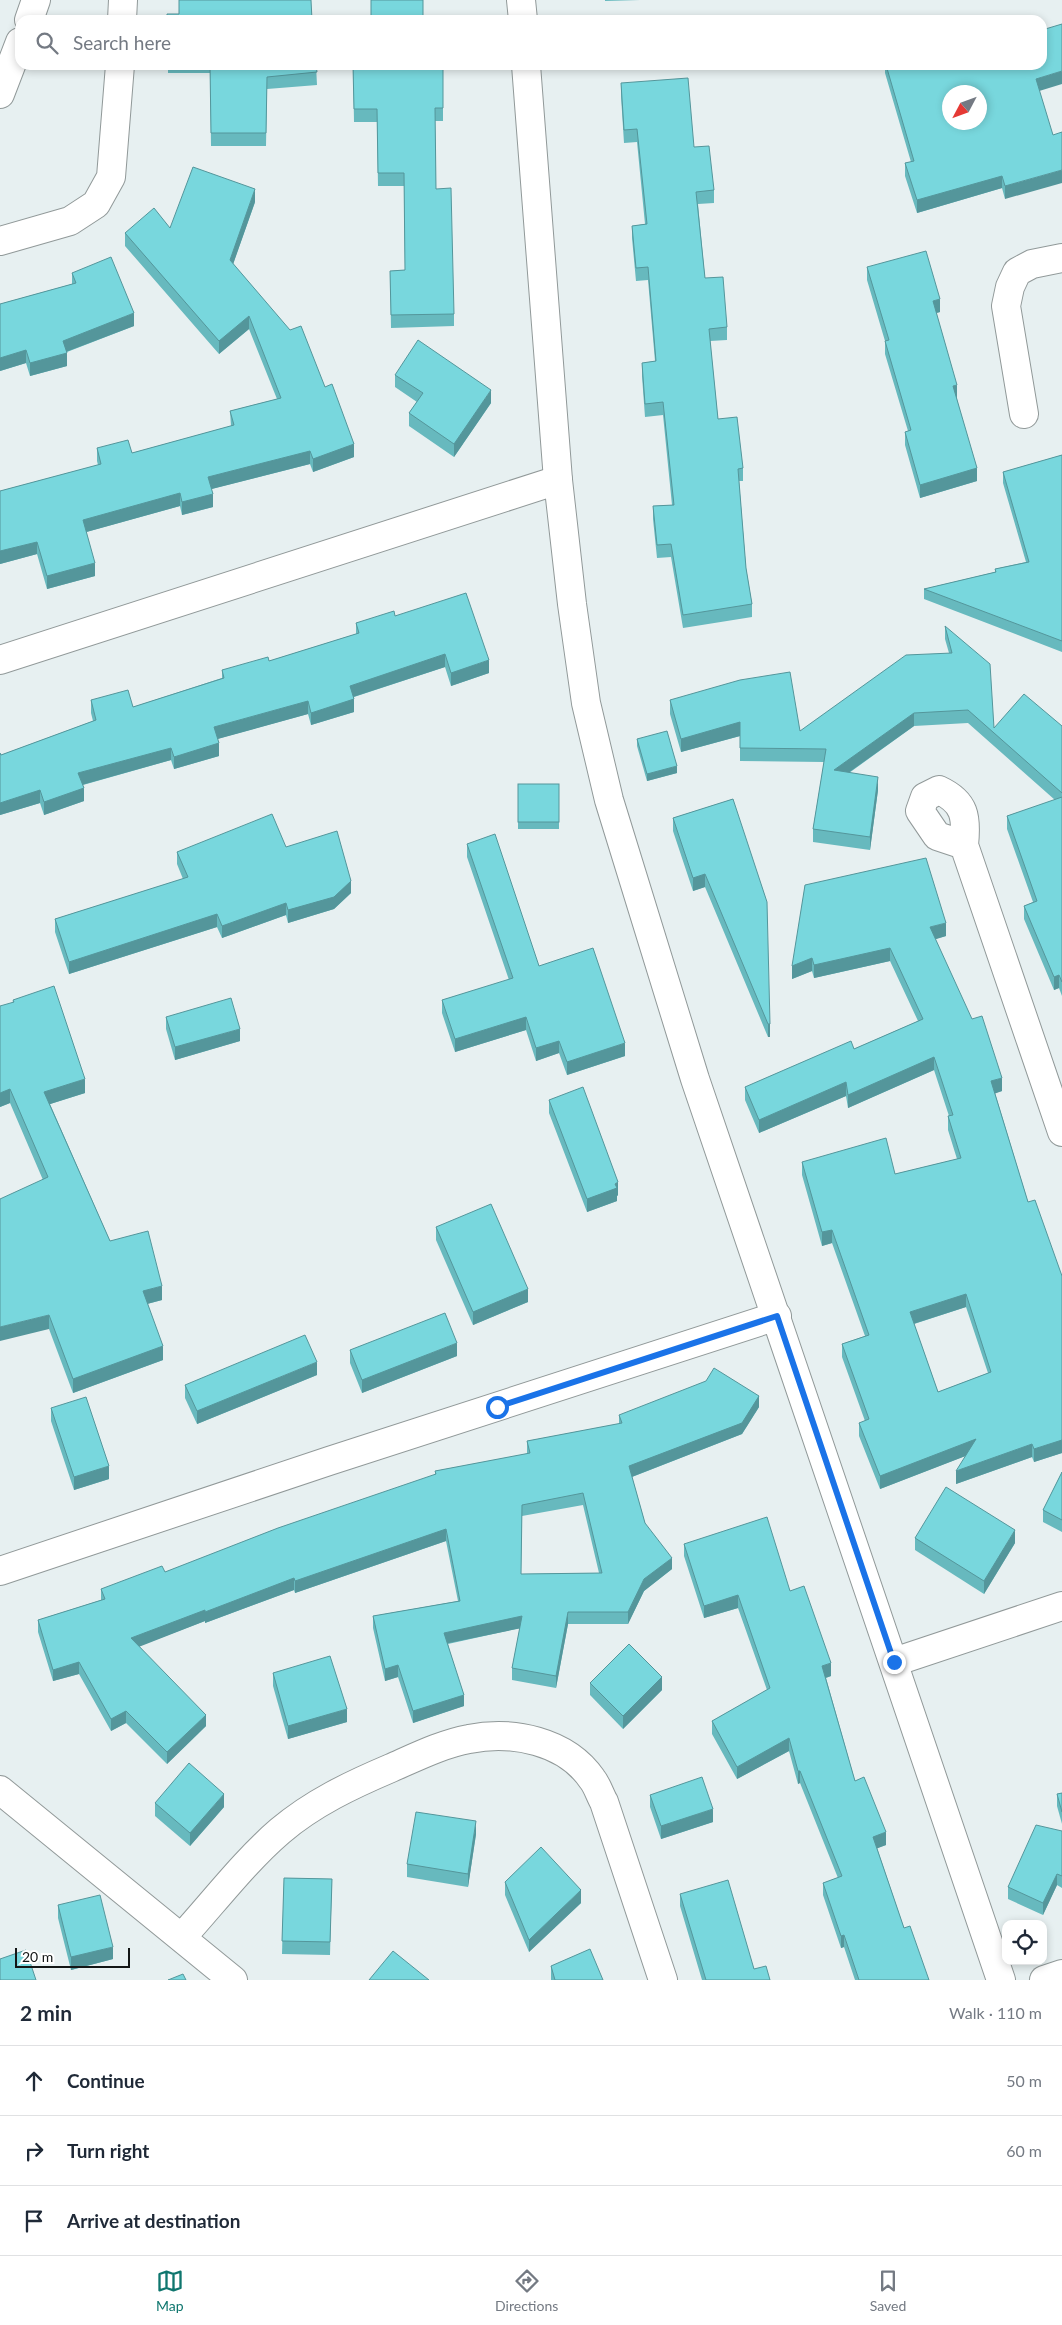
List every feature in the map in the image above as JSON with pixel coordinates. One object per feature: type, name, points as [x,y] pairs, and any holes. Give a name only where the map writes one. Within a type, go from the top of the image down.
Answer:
[{"type":"street","points":[[30,15],[36,0]]},
{"type":"street","points":[[122,15],[123,0]]},
{"type":"street","points":[[521,0],[522,15]]},
{"type":"street","points":[[0,94],[15,55]]},
{"type":"street","points":[[0,241],[70,221],[96,204],[111,177],[120,70]]},
{"type":"street","points":[[526,70],[558,480],[586,703],[609,800],[695,1080],[1002,1980]]},
{"type":"street","points":[[1024,414],[1006,306],[1010,287],[1018,272],[1032,264],[1062,258]]},
{"type":"street","points":[[0,660],[558,480]]},
{"type":"street","points":[[964,844],[1062,1132]]},
{"type":"street","points":[[0,1571],[329,1461],[777,1316]]},
{"type":"street","points":[[894,1662],[1062,1606]]},
{"type":"street","points":[[182,1937],[279,1832],[310,1808],[345,1788],[430,1751],[469,1739],[497,1735],[524,1738],[553,1747],[577,1762],[593,1779],[604,1802],[663,1980]]},
{"type":"street","points":[[0,1790],[233,1980]]},
{"type":"street","points":[[1044,1980],[1062,1974]]},
{"type":"building","points":[[179,0],[311,0],[312,15],[167,15],[179,14]]},
{"type":"building","points":[[371,0],[423,0],[423,15],[371,15]]},
{"type":"building","points":[[1062,24],[1062,71],[1036,79],[1053,135],[1062,132],[1062,170],[1005,186],[1002,176],[917,200],[905,163],[914,161],[887,70],[1047,70],[1047,28]]},
{"type":"building","points":[[210,70],[317,70],[317,72],[267,77],[266,133],[211,133]]},
{"type":"building","points":[[353,70],[443,70],[443,108],[435,108],[436,189],[451,188],[454,314],[391,315],[390,271],[405,270],[404,173],[378,173],[377,109],[354,109]]},
{"type":"building","points":[[688,78],[694,147],[709,146],[714,190],[696,192],[705,278],[723,277],[727,327],[709,329],[718,419],[737,417],[743,468],[738,469],[746,568],[752,604],[683,615],[671,544],[657,545],[653,506],[674,505],[663,402],[645,404],[642,363],[656,361],[648,267],[636,268],[632,226],[647,224],[637,129],[624,130],[621,83]]},
{"type":"building","points":[[193,167],[255,189],[230,260],[290,330],[301,326],[325,387],[332,384],[354,444],[313,459],[310,451],[208,477],[213,494],[182,502],[180,493],[83,520],[95,563],[47,576],[37,542],[0,551],[0,491],[101,464],[97,448],[128,440],[132,453],[234,425],[230,411],[281,398],[249,316],[219,341],[125,233],[154,208],[170,228]]},
{"type":"building","points":[[926,251],[940,299],[933,301],[957,385],[953,386],[977,468],[920,485],[905,432],[911,430],[885,341],[889,340],[867,267]]},
{"type":"building","points":[[111,257],[134,313],[63,341],[67,353],[30,363],[26,350],[0,358],[0,304],[76,283],[72,273]]},
{"type":"building","points":[[418,340],[491,390],[454,444],[409,413],[423,393],[395,375]]},
{"type":"building","points":[[1062,455],[1062,641],[924,589],[996,572],[995,569],[1029,562],[1003,472]]},
{"type":"building","points":[[466,593],[489,660],[451,673],[445,654],[350,686],[354,699],[311,713],[308,701],[214,727],[219,743],[174,757],[171,748],[78,773],[84,788],[44,802],[40,790],[0,803],[0,753],[1,755],[96,720],[91,700],[128,690],[133,707],[224,678],[222,670],[268,657],[269,661],[359,633],[356,623],[394,611],[395,616]]},
{"type":"building","points":[[945,626],[990,664],[994,728],[1024,694],[1062,726],[1062,793],[968,710],[914,713],[834,770],[878,777],[870,837],[813,829],[826,749],[740,748],[740,722],[681,739],[670,700],[740,680],[790,672],[800,731],[906,655],[952,653]]},
{"type":"building","points":[[667,731],[677,766],[647,774],[637,739]]},
{"type":"building","points":[[518,784],[559,784],[559,822],[518,822]]},
{"type":"building","points":[[1062,797],[1062,982],[1059,975],[1054,977],[1024,906],[1037,901],[1007,816]]},
{"type":"building","points":[[733,799],[767,902],[770,1024],[768,1024],[705,874],[693,878],[673,818]]},
{"type":"building","points":[[272,814],[286,847],[337,831],[351,881],[334,897],[288,910],[286,903],[222,926],[217,914],[69,962],[55,919],[188,877],[177,852]]},
{"type":"building","points":[[495,834],[539,966],[593,948],[625,1043],[567,1062],[559,1041],[536,1048],[526,1017],[455,1039],[442,1000],[513,978],[467,844]]},
{"type":"building","points":[[926,858],[946,923],[930,927],[972,1019],[982,1016],[1002,1078],[991,1081],[1028,1202],[1035,1200],[1062,1276],[1062,1440],[1034,1449],[1032,1444],[956,1471],[976,1439],[880,1476],[859,1423],[869,1419],[842,1344],[869,1335],[832,1230],[822,1232],[802,1162],[886,1138],[895,1174],[961,1158],[948,1116],[953,1115],[934,1057],[848,1095],[846,1082],[759,1120],[745,1087],[851,1041],[854,1049],[923,1019],[890,948],[814,965],[812,958],[792,966],[805,885]],"holes":[[[966,1294],[991,1372],[938,1392],[910,1312]]]},
{"type":"building","points":[[54,986],[85,1079],[44,1092],[110,1241],[148,1231],[162,1286],[143,1291],[163,1346],[73,1379],[49,1315],[0,1327],[0,1199],[48,1177],[10,1089],[0,1093],[0,1006]]},
{"type":"building","points":[[231,998],[240,1029],[175,1047],[166,1017]]},
{"type":"building","points":[[583,1087],[618,1182],[615,1184],[617,1188],[587,1199],[549,1100]]},
{"type":"building","points":[[491,1204],[528,1289],[473,1312],[436,1227]]},
{"type":"building","points":[[445,1313],[457,1343],[362,1380],[350,1350]]},
{"type":"building","points":[[305,1335],[317,1362],[197,1411],[185,1385]]},
{"type":"building","points":[[714,1368],[759,1396],[742,1423],[629,1466],[645,1523],[672,1558],[644,1579],[628,1612],[568,1612],[556,1676],[512,1668],[522,1616],[444,1633],[464,1695],[413,1711],[398,1665],[385,1669],[373,1616],[460,1601],[446,1529],[295,1581],[294,1578],[131,1638],[206,1715],[167,1752],[126,1711],[111,1719],[79,1662],[53,1670],[38,1620],[105,1599],[101,1589],[162,1566],[165,1572],[278,1528],[436,1474],[435,1471],[530,1453],[527,1441],[622,1423],[619,1415],[706,1381]],"holes":[[[583,1493],[602,1573],[521,1574],[522,1505]]]},
{"type":"building","points":[[86,1397],[109,1466],[74,1477],[51,1408]]},
{"type":"building","points":[[1062,1472],[1062,1520],[1043,1510]]},
{"type":"building","points":[[946,1487],[1015,1530],[984,1581],[915,1538]]},
{"type":"building","points":[[767,1517],[790,1591],[804,1586],[831,1663],[822,1666],[855,1781],[864,1777],[886,1832],[873,1837],[904,1928],[910,1926],[929,1980],[859,1980],[844,1935],[841,1936],[823,1883],[842,1876],[800,1771],[798,1771],[789,1738],[737,1767],[712,1721],[770,1688],[738,1595],[704,1606],[684,1544]]},
{"type":"building","points":[[629,1644],[662,1677],[623,1716],[590,1683]]},
{"type":"building","points":[[330,1656],[347,1709],[288,1726],[273,1673]]},
{"type":"building","points":[[189,1763],[224,1794],[190,1833],[155,1803]]},
{"type":"building","points":[[702,1777],[713,1809],[661,1826],[650,1795]]},
{"type":"building","points":[[1062,1793],[1062,1812],[1057,1794]]},
{"type":"building","points":[[416,1812],[476,1821],[468,1874],[407,1864]]},
{"type":"building","points":[[1036,1825],[1062,1831],[1062,1876],[1057,1874],[1043,1903],[1008,1887]]},
{"type":"building","points":[[541,1847],[581,1890],[529,1940],[505,1882]]},
{"type":"building","points":[[284,1878],[332,1879],[330,1942],[282,1941]]},
{"type":"building","points":[[728,1880],[754,1969],[766,1966],[770,1980],[706,1980],[680,1894]]},
{"type":"building","points":[[100,1895],[113,1947],[71,1957],[58,1905]]},
{"type":"building","points":[[590,1949],[603,1980],[555,1980],[551,1966]]},
{"type":"building","points":[[26,1950],[36,1980],[0,1980],[0,1959]]},
{"type":"building","points":[[393,1951],[429,1980],[369,1980]]},
{"type":"building","points":[[183,1974],[186,1980],[168,1980]]},
{"type":"route","points":[[497,1407],[777,1316],[894,1662]]}]
